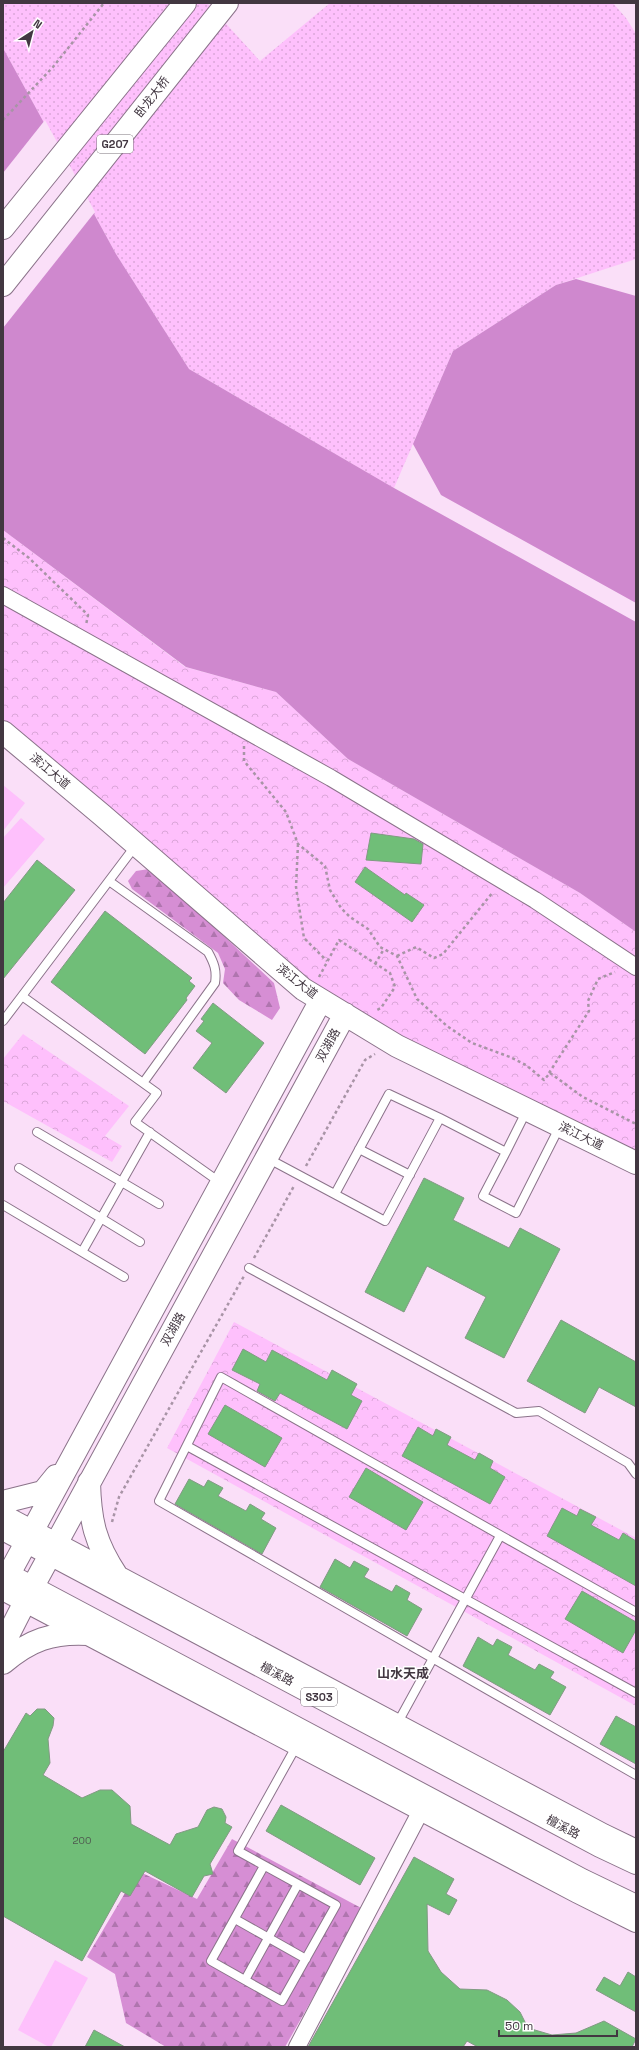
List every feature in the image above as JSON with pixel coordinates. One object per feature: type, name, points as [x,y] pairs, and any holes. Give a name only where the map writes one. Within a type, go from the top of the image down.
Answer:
[{"type":"main road","name":"G207","points":[[3,228],[185,3]]},
{"type":"main road","name":"卧龙大桥","points":[[3,286],[227,3]]},
{"type":"main road","name":"滨江大道","points":[[3,732],[303,989],[397,1046],[636,1163]]},
{"type":"main road","points":[[316,997],[222,1184],[30,1536],[4,1580],[425,1804],[578,1892],[636,1921]]},
{"type":"main road","name":"双湖路","points":[[3,1680],[11,1647],[28,1594],[266,1158],[350,1017]]},
{"type":"main road","points":[[3,1502],[43,1492],[74,1455]]},
{"type":"main road","points":[[89,1482],[90,1514],[96,1538],[103,1557],[116,1576]]},
{"type":"main road","points":[[3,1516],[30,1536]]},
{"type":"main road","name":"檀溪路","points":[[3,1529],[30,1536],[394,1730],[600,1846],[636,1863]]},
{"type":"main road","points":[[53,1549],[116,1576],[394,1730],[636,1851]]},
{"type":"main road","points":[[28,1594],[90,1634],[297,1744],[636,1906]]},
{"type":"main road","points":[[3,1663],[11,1647],[62,1635],[90,1634]]},
{"type":"street","points":[[3,595],[331,778],[503,880],[634,966]]},
{"type":"street","points":[[297,2047],[425,1804]]},
{"type":"lane","points":[[3,1021],[136,845]]},
{"type":"lane","points":[[109,881],[208,952],[217,972],[215,983],[143,1082]]},
{"type":"lane","points":[[22,996],[157,1093],[136,1122],[222,1184]]},
{"type":"lane","points":[[335,1194],[389,1094],[506,1152]]},
{"type":"lane","points":[[527,1109],[483,1196],[516,1213],[560,1126]]},
{"type":"lane","points":[[266,1158],[385,1221],[440,1118]]},
{"type":"lane","points":[[37,1132],[159,1204]]},
{"type":"lane","points":[[82,1252],[150,1132]]},
{"type":"lane","points":[[359,1149],[410,1175]]},
{"type":"lane","points":[[19,1168],[140,1242]]},
{"type":"lane","points":[[3,1205],[124,1277]]},
{"type":"lane","points":[[249,1268],[516,1413],[539,1412],[628,1463],[636,1474]]},
{"type":"lane","points":[[636,1612],[221,1377],[159,1501],[636,1775]]},
{"type":"lane","points":[[187,1446],[466,1598],[636,1693]]},
{"type":"lane","points":[[394,1730],[500,1536]]},
{"type":"lane","points":[[264,1866],[211,1961],[282,2001],[336,1905],[238,1851],[297,1744]]},
{"type":"lane","points":[[245,1980],[298,1884]]},
{"type":"lane","points":[[235,1919],[306,1959]]},
{"type":"path","points":[[3,120],[53,66],[104,3]]},
{"type":"path","points":[[3,538],[29,558],[88,615],[83,640]]},
{"type":"path","points":[[245,730],[244,761],[286,812],[298,844],[296,887],[304,938],[327,961]]},
{"type":"path","points":[[298,844],[325,866],[330,890],[341,908],[350,917],[368,929],[380,947],[397,956],[417,999],[447,1026],[472,1043],[510,1056],[526,1065],[544,1080]]},
{"type":"path","points":[[397,956],[416,947],[434,958],[443,954],[503,880]]},
{"type":"path","points":[[316,997],[327,961],[339,940],[390,973],[395,987],[381,1008],[350,1017]]},
{"type":"path","points":[[375,964],[384,949]]},
{"type":"path","points":[[544,1080],[589,1011],[588,1001],[598,979],[634,966]]},
{"type":"path","points":[[111,1526],[119,1497],[249,1268],[364,1060],[378,1052]]},
{"type":"path","points":[[544,1080],[550,1073],[583,1097],[636,1124]]},
{"type":"green space","points":[[3,3],[207,3],[260,61],[330,3],[613,3],[626,18],[636,34],[636,259],[556,285],[453,351],[394,488],[189,369],[116,254],[3,48]]},
{"type":"green space","points":[[3,530],[185,667],[276,692],[348,759],[580,893],[636,932],[636,1163],[321,1000],[3,725]]},
{"type":"green space","points":[[3,785],[25,803],[3,831]]},
{"type":"green space","points":[[21,818],[45,839],[3,888],[3,838]]},
{"type":"green space","points":[[149,869],[165,881],[274,983],[280,1008],[272,1020],[239,1000],[223,983],[225,969],[218,953],[132,889],[128,881],[136,871]]},
{"type":"green space","points":[[23,1034],[129,1106],[105,1136],[122,1146],[112,1162],[3,1101],[3,1059]]},
{"type":"green space","points":[[234,1322],[636,1538],[636,1706],[167,1448]]},
{"type":"green space","points":[[232,1839],[363,1909],[285,2047],[166,2047],[126,2023],[115,1974],[87,1957],[138,1871],[197,1899]]},
{"type":"green space","points":[[55,1960],[88,1978],[51,2047],[49,2047],[18,2030]]},
{"type":"shaded area","points":[[3,48],[116,254],[189,369],[394,488],[636,622],[636,932],[580,893],[348,759],[276,692],[186,667],[3,530]]},
{"type":"shaded area","points":[[576,279],[636,296],[636,603],[441,495],[413,444],[453,351],[556,285]]},
{"type":"pier","points":[[45,120],[95,212],[3,328],[3,173]]},
{"type":"building","points":[[371,833],[414,839],[423,844],[421,864],[366,860]]},
{"type":"building","points":[[37,860],[75,890],[3,979],[3,903]]},
{"type":"building","points":[[365,867],[405,895],[406,893],[424,905],[412,922],[355,882]]},
{"type":"building","points":[[105,911],[192,978],[189,981],[195,986],[186,998],[187,1000],[145,1054],[51,982]]},
{"type":"building","points":[[213,1003],[264,1043],[226,1093],[193,1068],[212,1043],[196,1031],[204,1021],[201,1019]]},
{"type":"building","points":[[424,1178],[464,1198],[453,1220],[509,1248],[520,1228],[560,1249],[504,1358],[465,1338],[486,1297],[427,1266],[404,1312],[365,1292]]},
{"type":"building","points":[[561,1320],[636,1362],[636,1407],[599,1387],[585,1413],[527,1381]]},
{"type":"building","points":[[243,1349],[266,1362],[272,1350],[327,1380],[332,1370],[357,1384],[351,1395],[362,1401],[347,1429],[280,1393],[275,1401],[257,1391],[260,1384],[232,1370]]},
{"type":"building","points":[[225,1405],[282,1438],[265,1467],[208,1434]]},
{"type":"building","points":[[418,1427],[433,1436],[436,1429],[451,1437],[447,1445],[475,1460],[479,1453],[493,1461],[490,1468],[505,1477],[490,1504],[402,1456]]},
{"type":"building","points":[[366,1468],[423,1502],[406,1530],[349,1497]]},
{"type":"building","points":[[189,1479],[204,1487],[208,1480],[223,1488],[218,1496],[246,1511],[250,1504],[265,1513],[261,1519],[276,1528],[262,1554],[175,1504]]},
{"type":"building","points":[[562,1508],[577,1516],[580,1509],[596,1517],[591,1525],[619,1540],[623,1533],[636,1541],[636,1586],[547,1536]]},
{"type":"building","points":[[335,1559],[350,1568],[354,1561],[369,1569],[364,1577],[392,1592],[396,1585],[410,1593],[407,1600],[422,1609],[407,1636],[320,1587]]},
{"type":"building","points":[[582,1591],[636,1622],[636,1630],[623,1653],[565,1619]]},
{"type":"building","points":[[478,1637],[493,1646],[497,1639],[512,1647],[508,1655],[535,1670],[539,1664],[554,1672],[550,1678],[566,1687],[550,1715],[463,1666]]},
{"type":"building","points":[[37,1709],[45,1709],[54,1718],[53,1726],[48,1739],[50,1763],[43,1775],[82,1798],[100,1790],[112,1790],[130,1806],[131,1824],[170,1845],[176,1834],[198,1827],[207,1810],[214,1807],[222,1809],[226,1817],[225,1823],[232,1827],[210,1864],[213,1874],[204,1876],[192,1897],[145,1871],[130,1896],[121,1891],[82,1961],[3,1916],[3,1752],[26,1713],[30,1716]]},
{"type":"building","points":[[616,1716],[636,1727],[636,1764],[600,1744]]},
{"type":"building","points":[[281,1805],[375,1858],[360,1885],[266,1831]]},
{"type":"building","points":[[414,1857],[454,1879],[446,1894],[457,1900],[449,1915],[427,1904],[428,1951],[441,1972],[460,1989],[487,1990],[507,2000],[520,2012],[528,2028],[552,2035],[576,2033],[604,2021],[636,2039],[632,2047],[478,2047],[467,2041],[463,2047],[308,2047]]},
{"type":"building","points":[[628,1972],[636,1977],[636,2012],[596,1990],[604,1977],[620,1986]]},
{"type":"building","points":[[94,2030],[125,2047],[85,2047]]},
{"type":"district","name":"山水天成","points":[[403,1673]]}]
